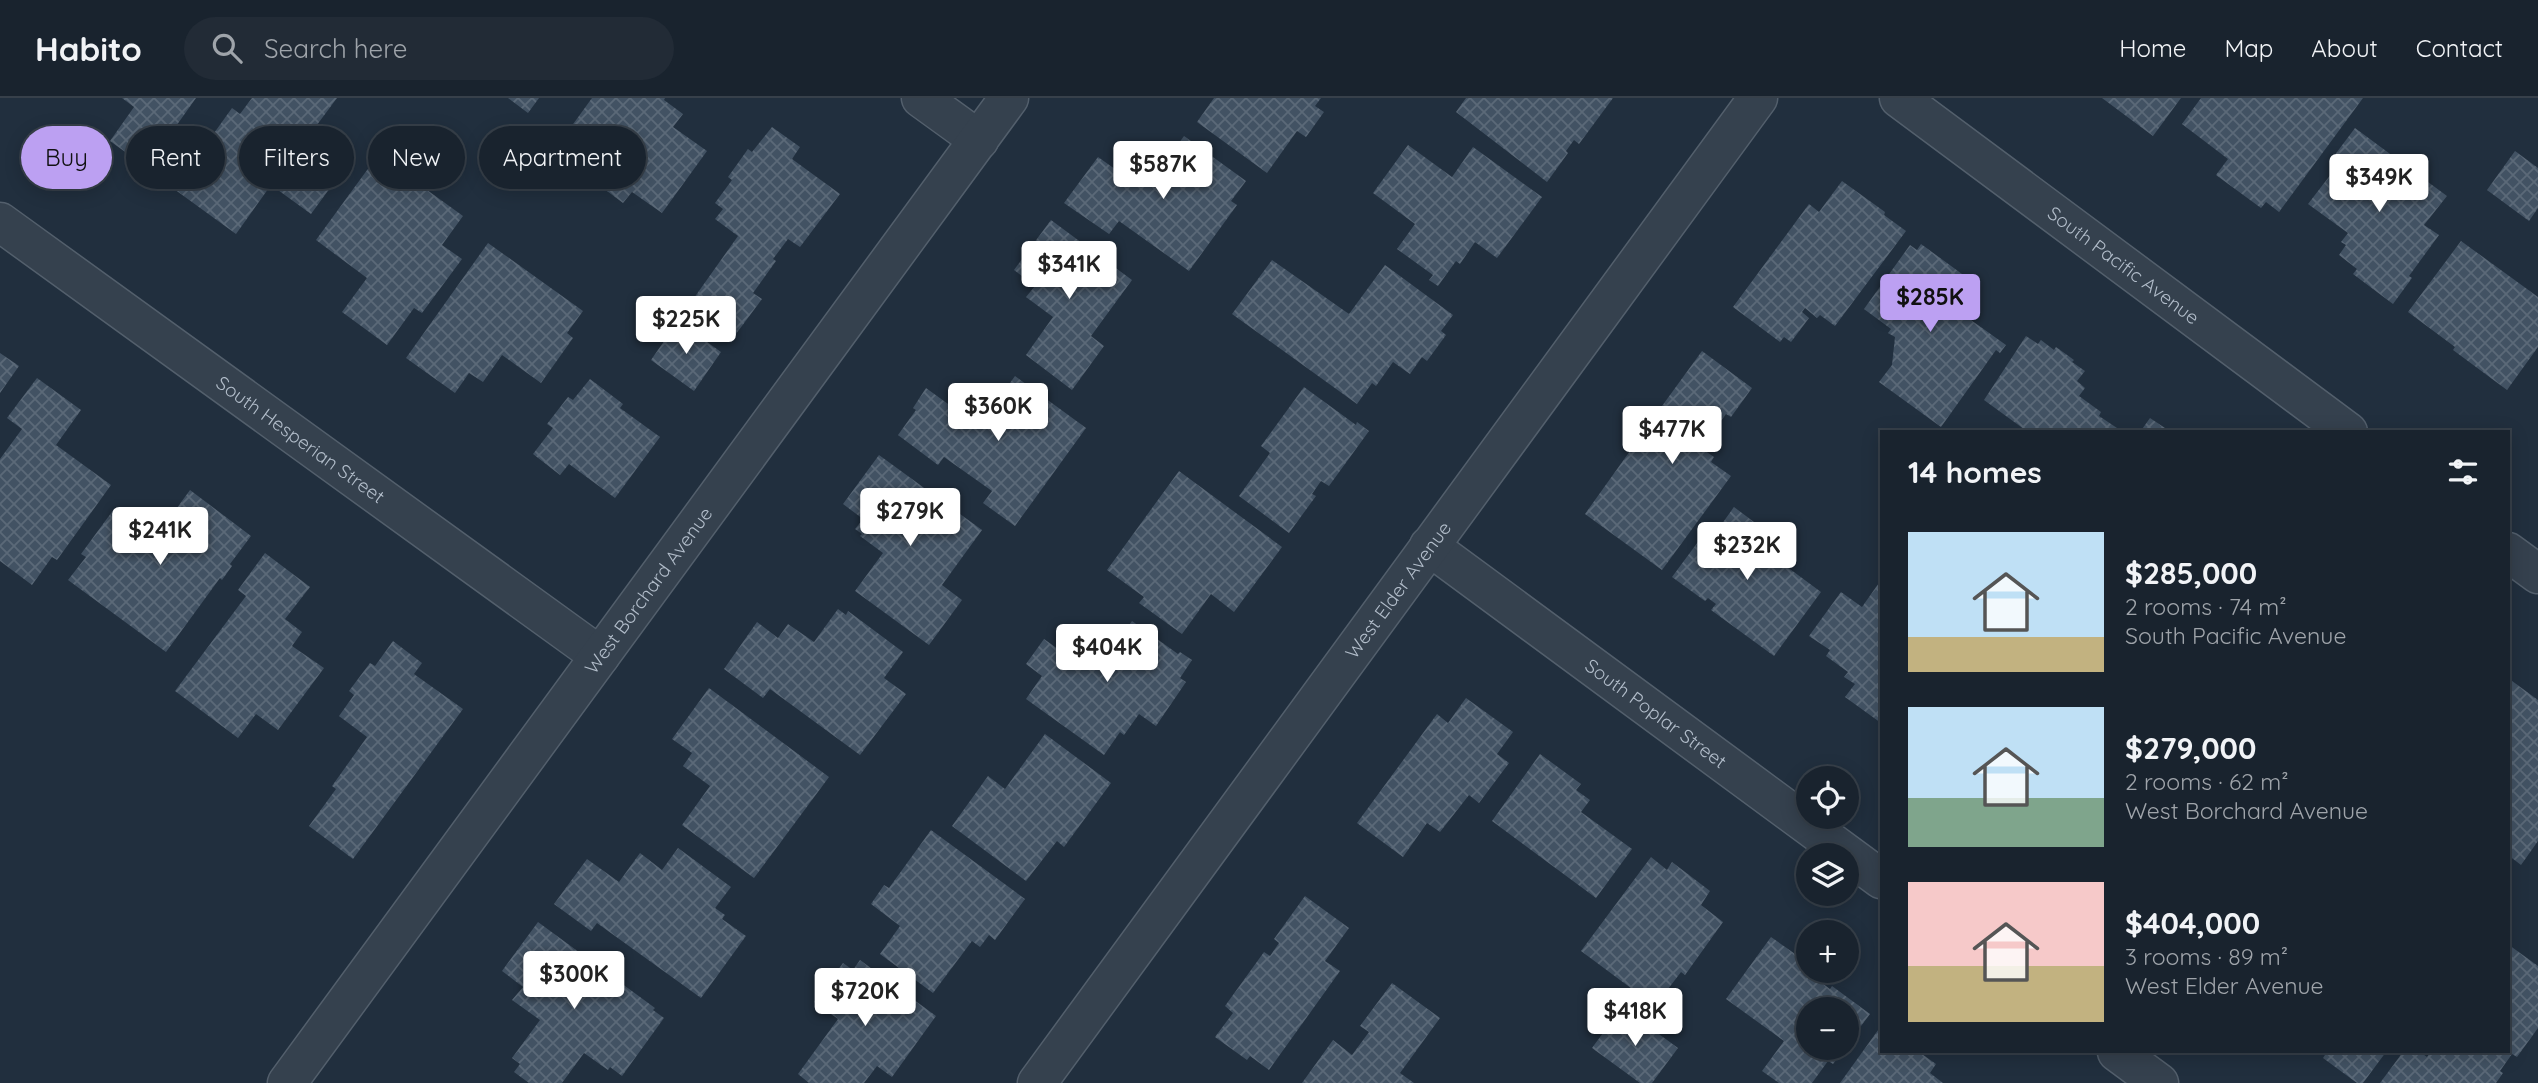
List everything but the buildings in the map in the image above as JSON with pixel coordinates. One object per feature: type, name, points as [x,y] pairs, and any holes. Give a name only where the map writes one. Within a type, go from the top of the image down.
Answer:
[{"type":"street","points":[[921,98],[979,140]]},
{"type":"street","name":"West Borchard Avenue","points":[[287,1083],[1009,98]]},
{"type":"street","name":"West Elder Avenue","points":[[1056,1077],[1429,546],[1758,98]]},
{"type":"street","name":"South Pacific Avenue","points":[[1899,98],[2345,430]]},
{"type":"street","name":"South Hesperian Street","points":[[0,222],[600,656]]},
{"type":"street","name":"South Poplar Street","points":[[1429,546],[1880,878]]},
{"type":"street","points":[[2510,553],[2538,574]]},
{"type":"street","points":[[2118,1053],[2159,1083]]}]
